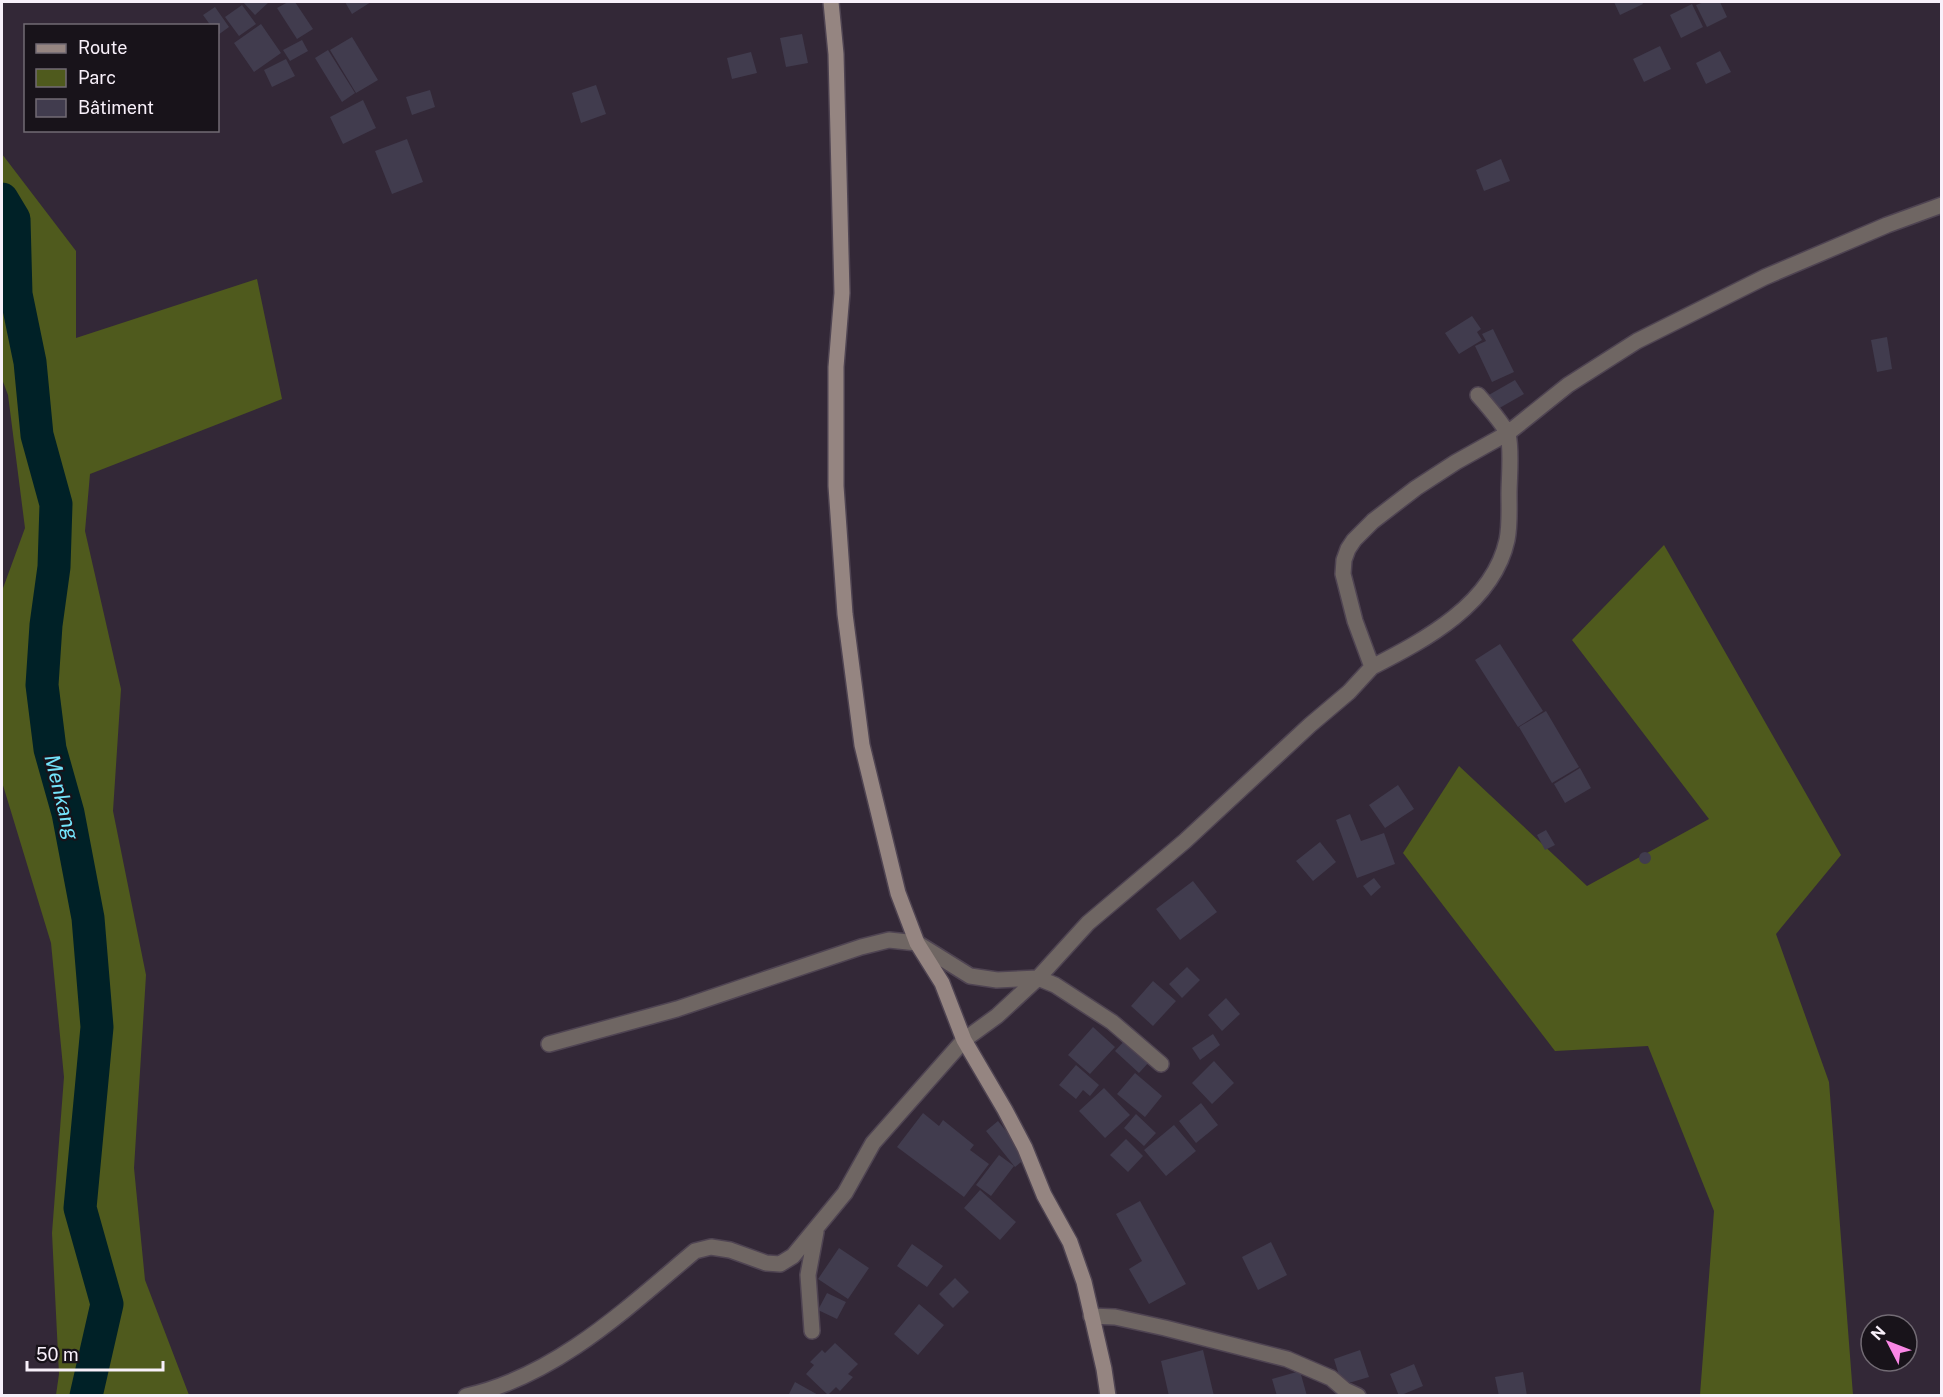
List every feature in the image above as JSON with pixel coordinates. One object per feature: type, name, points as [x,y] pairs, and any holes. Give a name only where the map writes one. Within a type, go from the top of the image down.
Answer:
[{"type":"street","points":[[831,2],[837,65],[843,293],[836,366],[836,486],[845,614],[862,745],[886,850],[898,893],[917,943],[942,983],[964,1040],[1025,1148],[1044,1195],[1070,1242],[1084,1282],[1104,1369],[1107,1395]]},
{"type":"street","points":[[1372,667],[1355,621],[1343,574],[1348,549],[1373,521],[1416,488],[1456,462],[1508,434],[1568,385],[1637,341],[1766,277],[1887,225],[1941,205]]},
{"type":"street","points":[[466,1395],[478,1393],[535,1372],[615,1318],[695,1251],[711,1247],[730,1250],[766,1263],[780,1264],[793,1256],[844,1193],[873,1143],[964,1040],[997,1016],[1038,978],[1088,923],[1185,841],[1310,725],[1349,692],[1372,667],[1419,641],[1464,608],[1492,575],[1507,539],[1509,513],[1508,434],[1478,395]]},
{"type":"street","points":[[549,1044],[722,995],[861,947],[889,940],[917,943],[970,976],[997,980],[1038,978],[1064,990],[1112,1022],[1161,1064]]},
{"type":"street","points":[[812,1331],[808,1275],[817,1229]]},
{"type":"street","points":[[1092,1316],[1115,1317],[1287,1359],[1331,1378],[1345,1390],[1358,1395]]},
{"type":"green space","points":[[2,154],[76,251],[76,338],[257,279],[282,399],[90,474],[85,531],[121,689],[113,811],[146,975],[134,1168],[145,1280],[189,1395],[56,1395],[59,1374],[52,1233],[64,1077],[51,943],[2,782],[2,591],[25,528],[8,395],[2,379]]},
{"type":"green space","points":[[1664,545],[1841,855],[1776,934],[1829,1082],[1853,1395],[1700,1395],[1714,1211],[1648,1046],[1555,1051],[1403,853],[1459,766],[1587,886],[1709,819],[1572,640]]},
{"type":"building","points":[[243,2],[269,2],[255,15]]},
{"type":"building","points":[[288,2],[295,2],[313,29],[297,39],[277,8]]},
{"type":"building","points":[[345,2],[371,2],[352,14]]},
{"type":"building","points":[[1614,2],[1642,2],[1643,4],[1620,15]]},
{"type":"building","points":[[1704,2],[1720,2],[1727,17],[1707,27],[1696,5]]},
{"type":"building","points":[[1692,4],[1703,27],[1681,38],[1670,15]]},
{"type":"building","points":[[242,5],[256,24],[239,36],[225,17]]},
{"type":"building","points":[[215,7],[229,27],[219,34],[219,24],[210,24],[203,15]]},
{"type":"building","points":[[261,24],[281,53],[254,72],[234,43]]},
{"type":"building","points":[[802,34],[808,63],[786,67],[780,38]]},
{"type":"building","points":[[352,37],[378,80],[356,93],[330,50]]},
{"type":"building","points":[[302,40],[308,51],[290,61],[283,50]]},
{"type":"building","points":[[1660,46],[1671,69],[1644,82],[1633,59]]},
{"type":"building","points":[[328,50],[355,93],[342,102],[315,58]]},
{"type":"building","points":[[1720,51],[1731,72],[1706,84],[1696,63]]},
{"type":"building","points":[[751,52],[757,73],[732,79],[727,58]]},
{"type":"building","points":[[286,59],[295,76],[272,87],[264,70]]},
{"type":"building","points":[[596,85],[606,114],[581,123],[572,93]]},
{"type":"building","points":[[430,90],[435,107],[412,115],[406,97]]},
{"type":"building","points":[[363,100],[376,128],[343,144],[330,117]]},
{"type":"building","points":[[407,139],[423,182],[392,194],[375,151]]},
{"type":"building","points":[[1501,159],[1510,181],[1484,191],[1476,170]]},
{"type":"building","points":[[1472,316],[1481,329],[1477,332],[1482,340],[1459,354],[1445,333]]},
{"type":"building","points":[[1493,329],[1514,372],[1492,382],[1475,346],[1486,341],[1482,334]]},
{"type":"building","points":[[1887,337],[1892,369],[1877,372],[1871,340]]},
{"type":"building","points":[[1515,380],[1524,394],[1496,410],[1487,396]]},
{"type":"building","points":[[1500,644],[1543,711],[1518,727],[1475,660]]},
{"type":"building","points":[[1546,711],[1579,767],[1552,783],[1519,727]]},
{"type":"building","points":[[1580,768],[1591,788],[1565,803],[1554,784]]},
{"type":"building","points":[[1398,785],[1414,809],[1385,828],[1369,805]]},
{"type":"building","points":[[1350,814],[1361,841],[1384,833],[1395,864],[1357,878],[1336,820]]},
{"type":"building","points":[[1546,830],[1555,845],[1545,850],[1537,835]]},
{"type":"building","points":[[1320,842],[1336,862],[1313,881],[1296,861]]},
{"type":"building","points":[[1647,852],[1651,858],[1647,864],[1643,864],[1639,856]]},
{"type":"building","points":[[1374,878],[1381,887],[1371,896],[1363,886]]},
{"type":"building","points":[[1193,881],[1217,912],[1180,940],[1156,909]]},
{"type":"building","points":[[1187,967],[1200,980],[1182,998],[1169,984]]},
{"type":"building","points":[[1153,981],[1176,1001],[1153,1026],[1131,1006]]},
{"type":"building","points":[[1226,998],[1240,1014],[1222,1031],[1208,1015]]},
{"type":"building","points":[[1093,1027],[1115,1047],[1090,1074],[1068,1055]]},
{"type":"building","points":[[1213,1034],[1220,1045],[1200,1060],[1192,1048]]},
{"type":"building","points":[[1126,1039],[1150,1061],[1139,1073],[1115,1051]]},
{"type":"building","points":[[1214,1061],[1234,1083],[1212,1104],[1192,1083]]},
{"type":"building","points":[[1076,1065],[1099,1085],[1090,1096],[1083,1090],[1076,1099],[1059,1085]]},
{"type":"building","points":[[1135,1073],[1162,1096],[1145,1117],[1117,1094]]},
{"type":"building","points":[[1104,1088],[1130,1115],[1105,1138],[1079,1111]]},
{"type":"building","points":[[1201,1103],[1218,1125],[1196,1143],[1179,1121]]},
{"type":"building","points":[[923,1113],[939,1126],[943,1120],[974,1145],[970,1150],[989,1164],[964,1197],[897,1147]]},
{"type":"building","points":[[1136,1114],[1156,1133],[1144,1146],[1124,1128]]},
{"type":"building","points":[[998,1121],[1027,1157],[1015,1167],[986,1131]]},
{"type":"building","points":[[1174,1125],[1196,1151],[1166,1176],[1144,1150]]},
{"type":"building","points":[[1126,1139],[1143,1156],[1128,1172],[1110,1155]]},
{"type":"building","points":[[999,1155],[1014,1166],[991,1196],[976,1185]]},
{"type":"building","points":[[980,1190],[1016,1222],[1000,1240],[964,1208]]},
{"type":"building","points":[[1140,1201],[1186,1284],[1149,1304],[1129,1269],[1142,1261],[1116,1214]]},
{"type":"building","points":[[1271,1242],[1287,1275],[1258,1290],[1242,1257]]},
{"type":"building","points":[[912,1244],[943,1266],[927,1287],[897,1266]]},
{"type":"building","points":[[839,1248],[869,1268],[848,1299],[818,1279]]},
{"type":"building","points":[[955,1278],[969,1292],[953,1308],[939,1294]]},
{"type":"building","points":[[827,1293],[846,1302],[837,1319],[818,1310]]},
{"type":"building","points":[[919,1304],[944,1325],[918,1355],[894,1334]]},
{"type":"building","points":[[835,1343],[858,1364],[848,1374],[853,1377],[840,1391],[836,1387],[828,1395],[806,1374],[814,1365],[810,1362],[822,1350],[825,1353]]},
{"type":"building","points":[[1203,1350],[1214,1396],[1169,1396],[1161,1361]]},
{"type":"building","points":[[1360,1350],[1369,1377],[1342,1385],[1334,1359]]},
{"type":"building","points":[[1414,1364],[1423,1386],[1399,1396],[1390,1374]]},
{"type":"building","points":[[1300,1371],[1307,1396],[1277,1396],[1272,1379]]},
{"type":"building","points":[[1523,1372],[1527,1396],[1499,1396],[1495,1377]]},
{"type":"building","points":[[795,1382],[820,1396],[788,1396]]},
{"type":"waterway","name":"Menkang","points":[[2,199],[14,219],[16,294],[30,362],[37,435],[56,504],[54,567],[46,625],[42,685],[50,749],[68,813],[88,918],[97,1027],[80,1208],[107,1304],[86,1396]]}]
